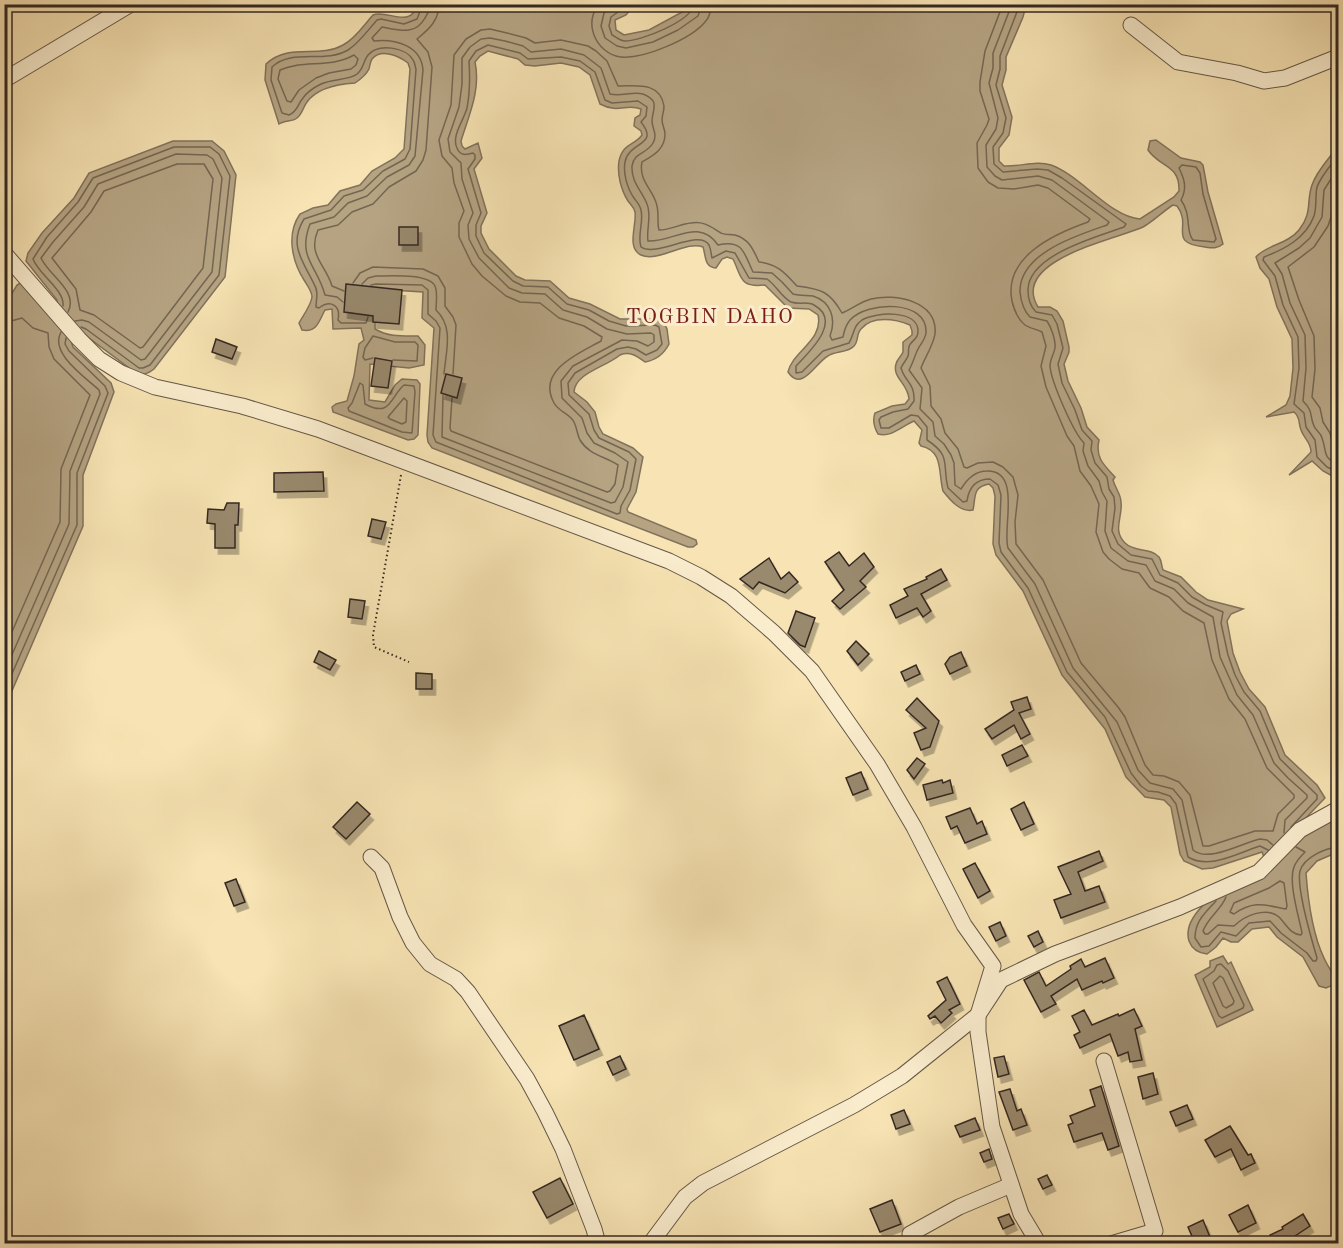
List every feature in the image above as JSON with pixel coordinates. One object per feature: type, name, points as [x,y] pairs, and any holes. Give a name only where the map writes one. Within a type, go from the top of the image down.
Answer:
[{"type":"street","points":[[4,80],[131,4]]},
{"type":"street","points":[[1131,25],[1178,62],[1237,73],[1264,81],[1285,78],[1338,57]]},
{"type":"street","points":[[4,253],[79,339],[99,359],[121,373],[155,387],[274,415],[404,461],[669,561],[701,576],[731,596],[774,633],[812,671],[877,765],[914,827],[964,925],[993,966],[978,1015],[978,1032],[992,1127],[1021,1214],[1039,1244]]},
{"type":"street","points":[[650,1244],[685,1197],[703,1183],[788,1141],[902,1076],[978,1015],[1001,980],[1055,954],[1180,907],[1259,872],[1300,830],[1338,809]]},
{"type":"street","points":[[371,857],[382,868],[412,943],[430,964],[456,979],[468,992],[527,1079],[563,1149],[598,1244]]},
{"type":"street","points":[[1104,1061],[1155,1232],[1111,1244]]},
{"type":"street","points":[[910,1234],[959,1207],[1011,1185]]},
{"type":"path","points":[[404,461],[373,635],[374,647],[409,662]]},
{"type":"water","points":[[419,5],[629,5],[630,10],[626,15],[615,20],[616,30],[624,35],[649,30],[695,5],[1026,5],[1006,57],[1006,70],[1002,85],[1012,117],[1009,135],[999,148],[999,161],[1004,166],[1040,163],[1051,165],[1073,177],[1106,204],[1129,217],[1140,219],[1174,197],[1179,191],[1173,171],[1148,150],[1150,141],[1156,140],[1181,158],[1200,162],[1203,165],[1223,244],[1219,247],[1212,248],[1186,242],[1183,238],[1181,213],[1177,206],[1173,205],[1143,227],[1091,245],[1052,264],[1039,276],[1033,291],[1038,307],[1050,307],[1057,311],[1063,321],[1069,347],[1064,364],[1068,381],[1087,427],[1099,440],[1098,452],[1101,461],[1115,477],[1113,480],[1121,499],[1119,533],[1121,538],[1133,548],[1155,554],[1160,559],[1163,570],[1181,577],[1208,600],[1243,609],[1231,614],[1227,621],[1233,653],[1240,672],[1249,689],[1265,707],[1285,755],[1317,785],[1325,798],[1300,824],[1338,814],[1338,852],[1317,861],[1306,873],[1314,927],[1324,958],[1336,979],[1333,985],[1326,988],[1319,986],[1303,957],[1277,937],[1269,927],[1252,929],[1238,942],[1231,942],[1223,938],[1207,954],[1198,952],[1192,946],[1189,941],[1189,929],[1194,917],[1203,905],[1229,884],[1266,862],[1262,852],[1213,868],[1202,869],[1184,861],[1180,854],[1171,807],[1164,800],[1145,797],[1126,777],[1105,729],[1062,675],[1023,591],[996,555],[993,544],[995,496],[993,488],[989,484],[977,490],[973,510],[964,510],[952,502],[943,491],[937,458],[919,443],[922,430],[914,421],[892,433],[878,434],[874,424],[875,413],[892,406],[905,404],[909,399],[895,369],[903,352],[903,342],[912,335],[910,325],[884,319],[871,322],[859,331],[856,344],[851,348],[823,359],[804,378],[793,378],[788,372],[795,358],[816,332],[819,324],[818,315],[809,309],[788,308],[765,285],[746,283],[740,276],[733,259],[727,257],[722,259],[716,268],[709,266],[703,247],[689,246],[648,257],[637,252],[633,242],[635,212],[622,187],[619,161],[623,151],[642,135],[641,131],[634,126],[635,118],[640,115],[641,109],[636,107],[612,108],[600,104],[590,75],[579,67],[561,63],[525,65],[518,59],[488,51],[475,62],[475,92],[461,141],[465,149],[478,143],[482,158],[474,169],[487,213],[481,226],[481,233],[489,249],[516,276],[525,280],[550,281],[569,298],[590,304],[620,319],[663,321],[667,329],[669,344],[659,356],[645,362],[630,354],[620,355],[585,375],[576,385],[574,392],[595,412],[603,434],[633,448],[643,457],[636,492],[627,509],[628,512],[696,540],[697,544],[688,547],[432,448],[427,435],[434,328],[422,318],[423,292],[375,289],[375,329],[390,335],[418,336],[425,345],[424,365],[409,368],[370,364],[369,400],[385,402],[395,385],[402,379],[417,380],[420,384],[418,435],[408,440],[333,412],[332,407],[347,401],[359,344],[364,340],[361,328],[333,329],[332,309],[325,310],[314,328],[302,330],[299,323],[312,297],[296,264],[292,247],[293,230],[300,214],[328,205],[340,191],[360,185],[372,171],[395,158],[404,149],[410,69],[408,63],[400,58],[380,54],[371,60],[369,69],[355,83],[342,84],[316,93],[297,118],[279,124],[265,80],[266,64],[284,54],[333,49],[351,39],[373,15],[405,17],[413,13]]},
{"type":"water","points":[[173,141],[212,141],[224,151],[236,175],[225,277],[154,369],[148,373],[136,373],[82,333],[71,341],[73,347],[111,383],[114,392],[83,475],[83,526],[5,707],[5,305],[17,285],[22,282],[57,304],[57,300],[26,261],[28,253],[42,233],[74,198],[89,173]]},
{"type":"water","points":[[1338,146],[1338,484],[1336,478],[1323,471],[1312,461],[1289,475],[1311,452],[1310,446],[1294,412],[1266,417],[1286,405],[1290,396],[1293,368],[1292,339],[1277,307],[1269,279],[1260,268],[1256,257],[1299,230],[1308,212],[1310,191],[1314,180]]},
{"type":"water","points":[[1223,956],[1228,964],[1231,962],[1253,1010],[1217,1027],[1195,975],[1210,967],[1210,961]]},
{"type":"building","points":[[399,227],[418,227],[418,245],[399,245]]},
{"type":"building","points":[[346,284],[402,290],[399,324],[373,322],[373,316],[344,312]]},
{"type":"building","points":[[216,339],[237,347],[232,359],[212,352]]},
{"type":"building","points":[[375,358],[392,361],[388,388],[371,386]]},
{"type":"building","points":[[446,374],[462,378],[457,398],[441,393]]},
{"type":"building","points":[[323,472],[324,491],[274,492],[274,473]]},
{"type":"building","points":[[227,503],[239,503],[238,525],[235,525],[235,548],[215,548],[215,524],[207,523],[208,509],[224,510]]},
{"type":"building","points":[[372,519],[386,522],[381,539],[368,536]]},
{"type":"building","points":[[839,552],[849,566],[864,553],[874,567],[860,581],[866,587],[840,609],[832,601],[844,590],[825,562]]},
{"type":"building","points":[[769,558],[781,579],[789,572],[798,582],[785,593],[759,582],[753,589],[740,579]]},
{"type":"building","points":[[941,569],[947,580],[921,594],[931,611],[923,617],[917,608],[896,618],[890,605],[908,596],[904,589],[927,579],[926,577]]},
{"type":"building","points":[[350,599],[365,601],[362,619],[348,617]]},
{"type":"building","points":[[796,611],[815,618],[805,647],[788,633]]},
{"type":"building","points":[[856,641],[869,654],[858,665],[847,651]]},
{"type":"building","points":[[319,651],[336,660],[330,670],[314,662]]},
{"type":"building","points":[[961,652],[967,666],[950,674],[945,664],[950,657]]},
{"type":"building","points":[[916,665],[920,674],[905,681],[901,672]]},
{"type":"building","points":[[416,673],[432,674],[432,689],[416,689]]},
{"type":"building","points":[[1027,697],[1031,709],[1019,713],[1030,734],[1021,739],[1014,725],[992,739],[985,729],[1014,710],[1011,702]]},
{"type":"building","points":[[917,698],[939,721],[930,747],[921,750],[914,733],[926,728],[906,710]]},
{"type":"building","points":[[1022,745],[1028,756],[1007,766],[1002,755]]},
{"type":"building","points":[[917,758],[925,764],[914,779],[907,770]]},
{"type":"building","points":[[861,772],[868,789],[853,795],[846,778]]},
{"type":"building","points":[[942,780],[943,783],[950,780],[953,793],[927,800],[923,785]]},
{"type":"building","points":[[357,802],[370,814],[346,839],[333,827]]},
{"type":"building","points":[[1024,802],[1034,824],[1021,830],[1011,809]]},
{"type":"building","points":[[970,808],[977,824],[982,821],[987,834],[965,843],[957,826],[951,829],[946,817]]},
{"type":"building","points":[[1099,851],[1103,861],[1078,872],[1085,891],[1099,886],[1105,902],[1061,918],[1054,900],[1071,894],[1058,867]]},
{"type":"building","points":[[975,863],[990,891],[978,898],[963,869]]},
{"type":"building","points":[[236,879],[245,902],[234,906],[225,883]]},
{"type":"building","points":[[1000,922],[1006,936],[996,941],[989,927]]},
{"type":"building","points":[[1038,931],[1043,942],[1034,947],[1028,936]]},
{"type":"building","points":[[1105,958],[1114,978],[1082,990],[1077,979],[1051,996],[1056,1004],[1041,1012],[1024,980],[1039,972],[1046,986],[1071,969],[1070,966],[1081,959],[1085,967]]},
{"type":"building","points":[[947,977],[960,1004],[949,1010],[952,1013],[941,1023],[935,1016],[930,1019],[928,1016],[946,1000],[937,982]]},
{"type":"building","points":[[1134,1009],[1142,1026],[1135,1029],[1142,1060],[1130,1062],[1128,1052],[1118,1056],[1110,1034],[1080,1048],[1074,1035],[1080,1032],[1072,1016],[1084,1010],[1092,1025]]},
{"type":"building","points":[[584,1015],[599,1049],[574,1060],[559,1026]]},
{"type":"building","points":[[620,1056],[626,1069],[613,1075],[607,1062]]},
{"type":"building","points":[[1004,1056],[1009,1074],[998,1077],[994,1058]]},
{"type":"building","points":[[1153,1073],[1158,1094],[1143,1099],[1138,1077]]},
{"type":"building","points":[[1101,1086],[1119,1146],[1108,1150],[1102,1133],[1074,1142],[1068,1125],[1073,1123],[1070,1116],[1095,1106],[1090,1090]]},
{"type":"building","points":[[1010,1089],[1017,1111],[1021,1109],[1027,1125],[1013,1130],[999,1092]]},
{"type":"building","points":[[1187,1105],[1193,1119],[1176,1126],[1170,1112]]},
{"type":"building","points":[[904,1110],[910,1124],[896,1129],[891,1115]]},
{"type":"building","points":[[975,1118],[980,1130],[960,1137],[955,1126]]},
{"type":"building","points":[[1230,1126],[1255,1163],[1241,1170],[1231,1149],[1215,1157],[1205,1140]]},
{"type":"building","points":[[989,1149],[992,1159],[984,1162],[980,1153]]},
{"type":"building","points":[[1047,1175],[1052,1185],[1043,1189],[1038,1179]]},
{"type":"building","points":[[560,1178],[573,1204],[547,1218],[533,1192]]},
{"type":"building","points":[[892,1200],[901,1224],[880,1232],[870,1209]]},
{"type":"building","points":[[1248,1205],[1256,1223],[1238,1232],[1229,1215]]},
{"type":"building","points":[[1009,1214],[1014,1224],[1003,1229],[998,1218]]},
{"type":"building","points":[[1303,1214],[1310,1226],[1289,1240],[1290,1244],[1274,1244],[1270,1235],[1283,1229],[1282,1227]]},
{"type":"building","points":[[1203,1220],[1210,1237],[1195,1243],[1188,1227]]},
{"type":"district","name":"TOGBIN DAHO","points":[[710,316]]}]
